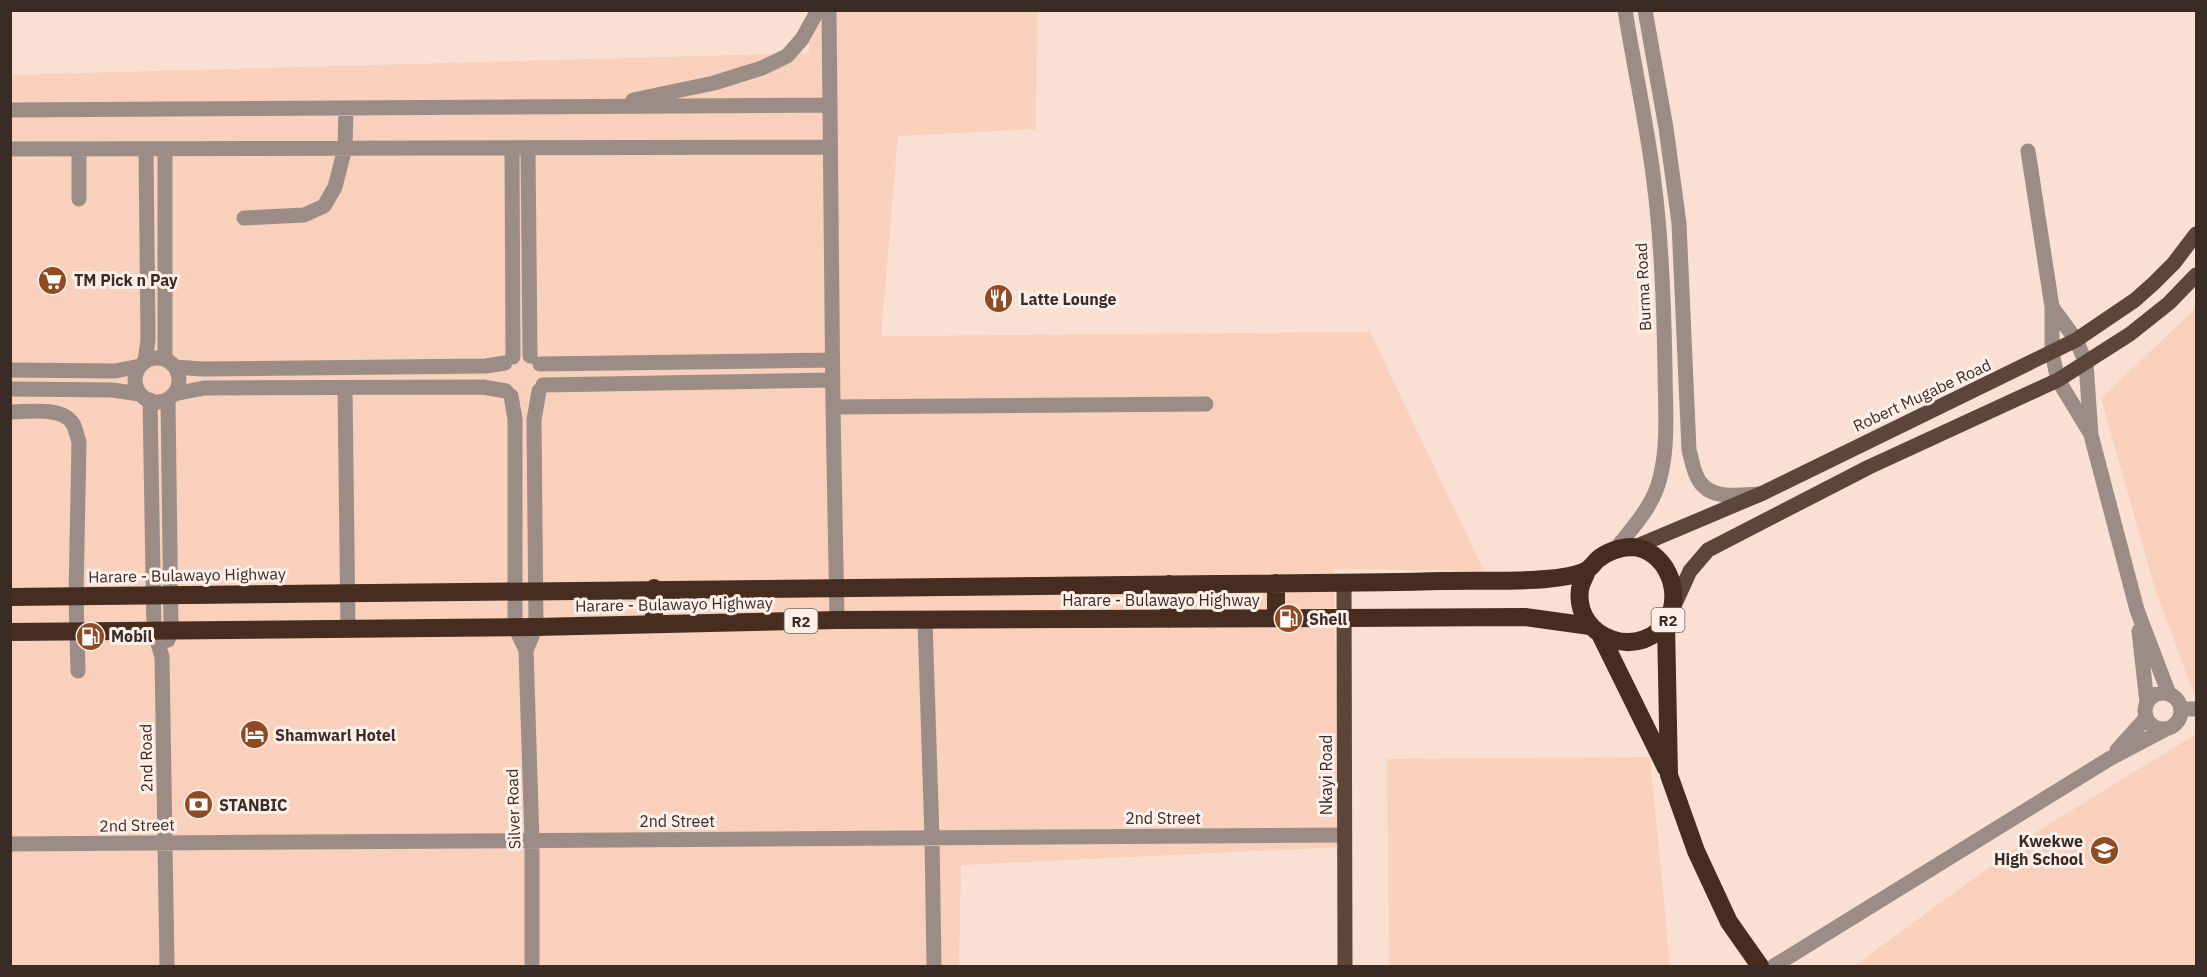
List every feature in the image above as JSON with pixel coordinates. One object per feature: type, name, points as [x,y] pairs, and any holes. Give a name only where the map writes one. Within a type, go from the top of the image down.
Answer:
[{"type":"highway","name":"Harare - Bulawayo Highway","points":[[10,597],[837,585],[1344,583],[1547,579],[1587,571],[1602,556],[1635,547]]},
{"type":"highway","name":"R2","points":[[1635,547],[1655,557],[1668,570],[1674,588],[1670,615],[1669,775]]},
{"type":"highway","name":"R2","points":[[1587,571],[1580,589],[1582,608],[1669,775],[1696,851],[1729,922],[1760,966]]},
{"type":"highway","points":[[1276,583],[1276,618]]},
{"type":"highway","points":[[1169,584],[1169,619]]},
{"type":"highway","points":[[654,588],[654,624]]},
{"type":"highway","name":"Harare - Bulawayo Highway","points":[[10,632],[536,627],[837,621],[1525,617],[1596,631],[1618,643],[1636,643],[1653,636],[1670,615]]},
{"type":"main road","name":"Robert Mugabe Road","points":[[1635,547],[1763,493],[2076,340],[2135,300],[2154,284],[2174,263],[2196,234]]},
{"type":"main road","points":[[1670,615],[1690,571],[1708,550],[1869,467],[2058,380],[2130,334],[2169,303],[2196,275]]},
{"type":"main road","name":"Nkayi Road","points":[[1344,583],[1345,966]]},
{"type":"street","points":[[600,106],[714,83],[762,68],[787,56],[802,39],[818,10]]},
{"type":"street","points":[[829,10],[832,380],[837,621]]},
{"type":"street","name":"Burma Road","points":[[1614,551],[1643,514],[1653,497],[1660,478],[1665,431],[1664,345],[1654,181],[1624,10]]},
{"type":"street","points":[[1645,10],[1666,128],[1679,223],[1689,450],[1700,483],[1707,489],[1733,495],[1763,493]]},
{"type":"street","points":[[10,110],[830,105]]},
{"type":"street","points":[[244,219],[303,215],[324,206],[335,187],[345,148],[346,108]]},
{"type":"street","points":[[10,149],[830,147]]},
{"type":"street","points":[[515,627],[515,419],[509,393],[502,384],[501,377],[509,360],[520,148]]},
{"type":"street","points":[[520,148],[535,360],[544,377],[534,420],[536,627]]},
{"type":"street","points":[[79,149],[79,199]]},
{"type":"street","points":[[146,149],[148,340],[143,364],[135,380],[145,397],[163,595]]},
{"type":"street","points":[[163,595],[171,397],[179,380],[170,363],[165,149]]},
{"type":"street","points":[[2028,151],[2052,307],[2052,353],[2058,380],[2091,435]]},
{"type":"street","points":[[1774,966],[2109,759],[2172,728],[2189,709],[2169,694],[2137,610],[2091,435],[2086,363],[2076,340],[2052,307]]},
{"type":"street","points":[[10,369],[115,371],[143,364],[151,358],[202,369],[486,366],[523,355],[535,360],[832,360]]},
{"type":"street","points":[[10,389],[112,390],[161,402],[204,388],[483,387],[509,393],[519,399],[526,398],[541,388],[832,380]]},
{"type":"street","points":[[345,388],[348,628]]},
{"type":"street","points":[[833,407],[1206,404]]},
{"type":"street","points":[[10,412],[50,411],[63,416],[73,423],[79,442],[76,596],[78,671]]},
{"type":"street","name":"2nd Road","points":[[163,595],[166,966]]},
{"type":"street","points":[[2137,610],[2147,711],[2157,729],[2164,730]]},
{"type":"street","points":[[925,621],[934,966]]},
{"type":"street","name":"Silver Road","points":[[515,627],[526,650],[532,841],[532,966]]},
{"type":"street","name":"Silver Road","points":[[526,650],[536,627]]},
{"type":"street","points":[[2109,759],[2147,711],[2156,695],[2169,694]]},
{"type":"street","name":"2nd Street","points":[[10,844],[1344,836]]},
{"type":"shaded area","points":[[808,11],[1037,11],[1036,129],[898,136],[881,336],[1370,332],[1484,571],[1333,569],[1342,847],[961,865],[959,966],[11,966],[10,75],[809,53]]},
{"type":"shaded area","points":[[2196,308],[2196,699],[2155,589],[2101,398]]},
{"type":"shaded area","name":"Kwekwe High School","points":[[2196,734],[2196,966],[1854,966],[2041,829]]},
{"type":"shaded area","points":[[1650,757],[1670,965],[1672,966],[1389,966],[1387,759]]},
{"type":"place","name":"TM Pick n Pay","points":[[53,280]]},
{"type":"place","name":"Latte Lounge","points":[[999,299]]},
{"type":"place","name":"Shell","points":[[1288,619]]},
{"type":"place","name":"Mobil","points":[[90,636]]},
{"type":"place","name":"Shamwarl Hotel","points":[[254,735]]},
{"type":"place","name":"STANBIC","points":[[198,805]]},
{"type":"place","name":"Kwekwe High School","points":[[2104,850]]}]
